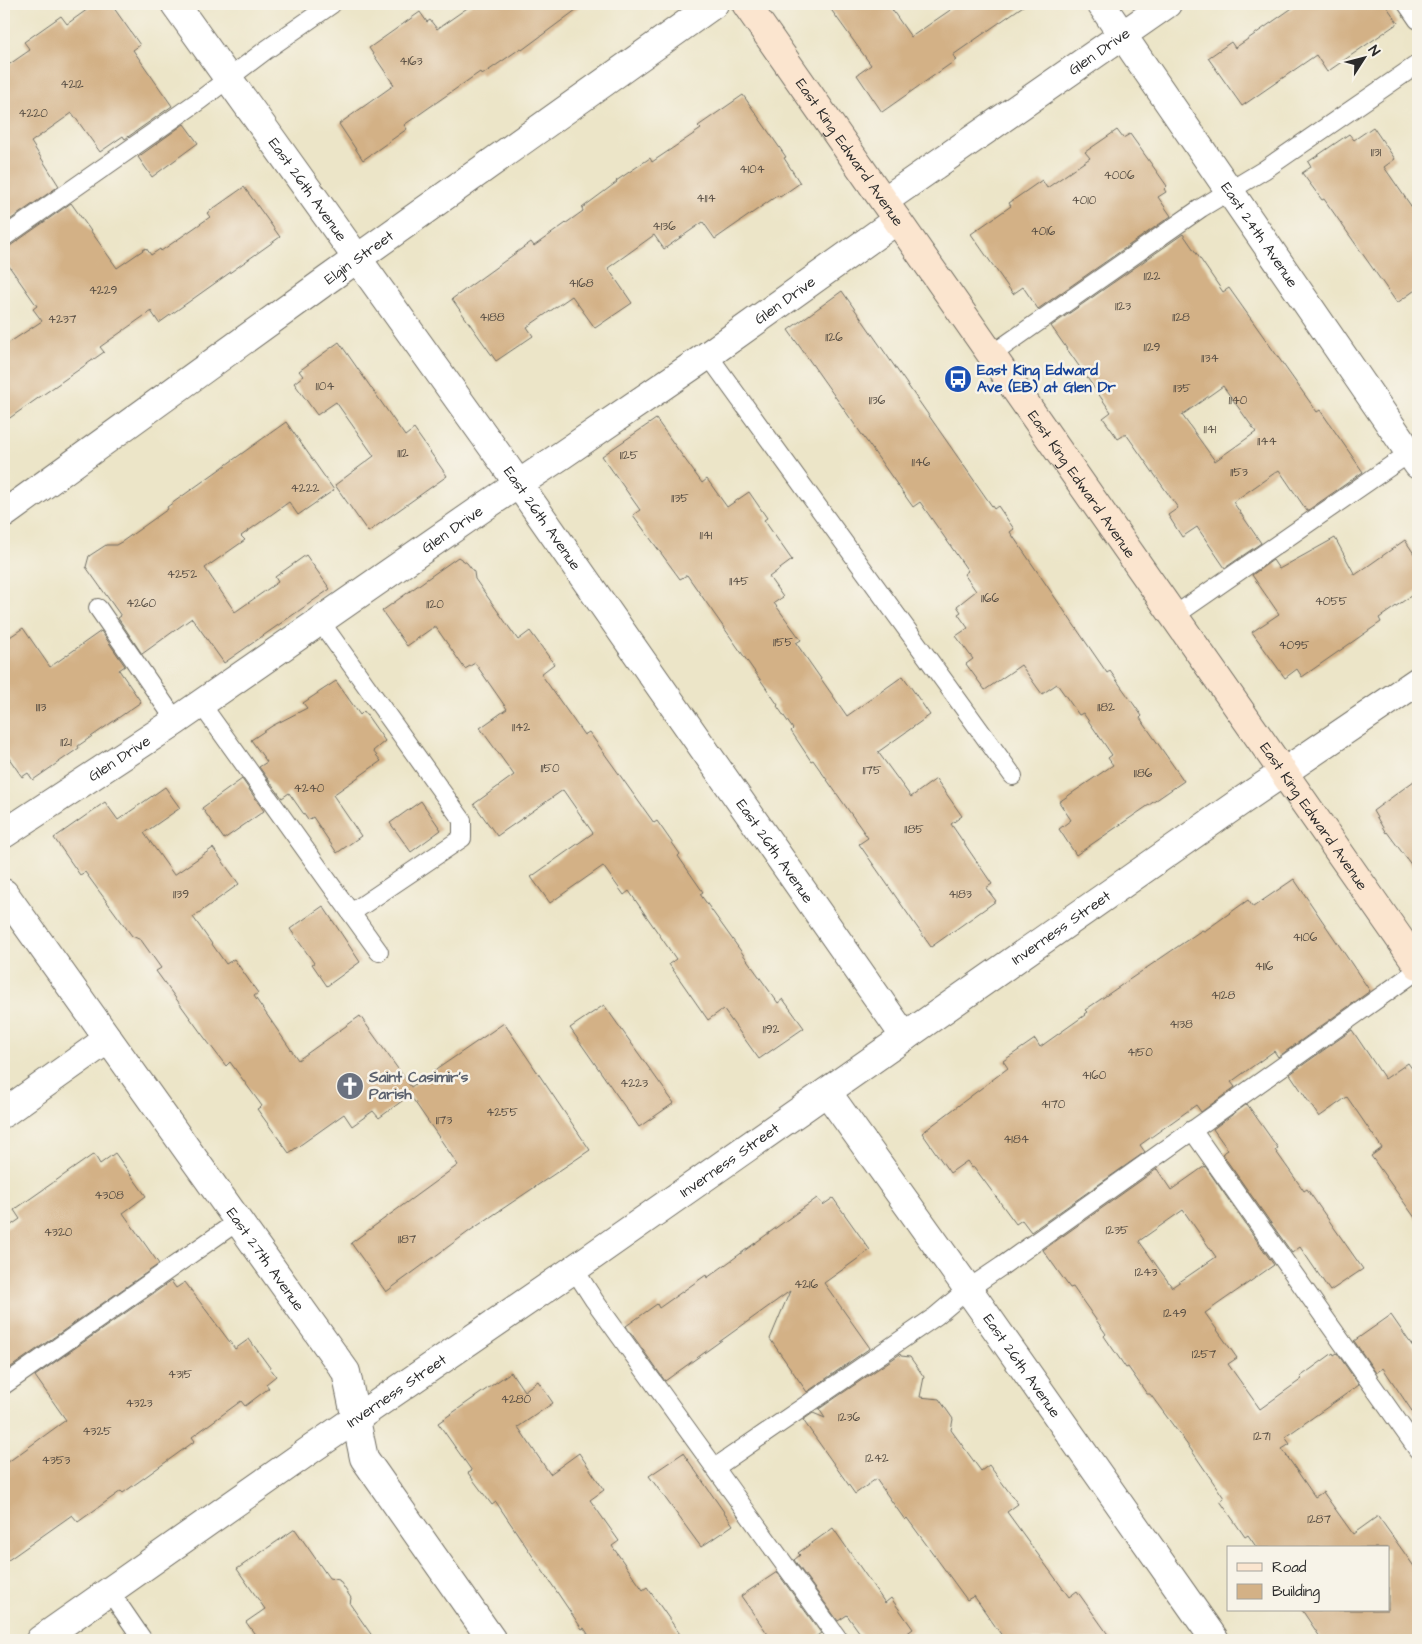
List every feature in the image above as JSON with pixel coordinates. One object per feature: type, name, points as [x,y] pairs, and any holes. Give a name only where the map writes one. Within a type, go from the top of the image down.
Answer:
[{"type":"main road","name":"East King Edward Avenue","points":[[746,4],[1416,959]]},
{"type":"street","name":"East 26th Avenue","points":[[175,4],[519,484],[905,1037]]},
{"type":"street","name":"Elgin Street","points":[[4,514],[714,4]]},
{"type":"street","name":"East 24th Avenue","points":[[1101,4],[1415,455]]},
{"type":"street","name":"Glen Drive","points":[[4,834],[201,704],[708,355],[890,210],[1122,34],[1167,4]]},
{"type":"street","name":"Inverness Street","points":[[40,1640],[356,1418],[574,1269],[1283,772],[1418,680]]},
{"type":"street","name":"East 27th Avenue","points":[[4,892],[346,1372],[364,1458],[492,1640]]},
{"type":"street","points":[[4,1113],[108,1039]]},
{"type":"street","name":"East 26th Avenue","points":[[827,1092],[1215,1640]]},
{"type":"lane","points":[[4,237],[192,106],[332,4]]},
{"type":"lane","points":[[1407,4],[1418,20]]},
{"type":"lane","points":[[991,355],[1201,208],[1264,170],[1418,64]]},
{"type":"lane","points":[[708,355],[1013,776]]},
{"type":"lane","points":[[1174,616],[1415,455]]},
{"type":"lane","points":[[98,608],[176,721]]},
{"type":"lane","points":[[320,621],[462,820],[462,838],[351,913]]},
{"type":"lane","points":[[201,704],[379,952]]},
{"type":"lane","points":[[716,1468],[936,1316],[968,1289],[1192,1130],[1416,959]]},
{"type":"lane","points":[[1192,1130],[1418,1450]]},
{"type":"lane","points":[[4,1385],[238,1221]]},
{"type":"lane","points":[[574,1269],[594,1300],[840,1640]]},
{"type":"lane","points":[[110,1592],[143,1640]]},
{"type":"building","points":[[95,4],[111,4],[140,45],[133,50],[172,106],[125,139],[123,136],[100,152],[72,113],[31,142],[59,186],[4,224],[4,68],[30,50],[24,42],[61,16],[67,24]]},
{"type":"building","points":[[473,4],[584,4],[522,50],[521,48],[482,75],[480,72],[404,125],[407,129],[363,160],[339,124],[394,85],[369,48],[420,12],[427,22],[430,20],[437,29]]},
{"type":"building","points":[[827,4],[888,4],[911,37],[959,4],[1026,4],[953,55],[956,60],[882,112],[857,75],[871,65]]},
{"type":"building","points":[[1298,4],[1385,4],[1398,23],[1327,72],[1316,55],[1242,106],[1208,58],[1231,42],[1235,48]]},
{"type":"building","points":[[743,95],[786,157],[784,158],[800,183],[780,197],[778,195],[715,239],[703,222],[664,249],[654,235],[608,268],[632,303],[595,328],[572,296],[527,327],[533,336],[496,361],[452,299],[531,242],[534,246],[583,211],[582,208],[616,181],[650,158],[652,162],[701,129],[698,126]]},
{"type":"building","points":[[184,124],[198,143],[152,177],[138,157]]},
{"type":"building","points":[[1373,127],[1395,159],[1384,167],[1418,216],[1418,288],[1397,303],[1324,199],[1322,200],[1302,173],[1311,167],[1308,162],[1349,134],[1354,140]]},
{"type":"building","points":[[1117,130],[1123,138],[1130,134],[1167,186],[1164,189],[1166,192],[1158,197],[1171,216],[1038,309],[1023,287],[1013,294],[971,234],[1011,206],[1009,203],[1042,180],[1047,188],[1090,158],[1085,152]]},
{"type":"building","points":[[244,187],[280,237],[159,323],[151,311],[100,347],[104,352],[4,422],[4,346],[42,321],[33,309],[37,306],[4,259],[4,247],[10,246],[71,203],[117,268],[146,248],[151,255],[160,249],[161,251],[210,217],[207,213]]},
{"type":"building","points":[[1183,234],[1223,292],[1229,288],[1317,412],[1320,410],[1363,472],[1307,511],[1279,470],[1233,502],[1261,543],[1225,568],[1197,527],[1182,537],[1168,515],[1178,508],[1126,434],[1118,439],[1103,418],[1111,412],[1051,326]],"holes":[[[1223,386],[1256,432],[1215,461],[1182,415]]]},
{"type":"building","points":[[842,291],[994,509],[998,506],[1014,529],[1010,532],[1107,673],[1110,671],[1142,716],[1140,718],[1184,781],[1076,855],[1059,829],[1071,820],[1059,802],[1113,765],[1108,758],[1112,755],[1083,713],[1079,715],[1057,684],[1042,694],[1021,665],[985,690],[966,664],[973,659],[956,636],[968,628],[958,614],[961,612],[957,606],[976,591],[964,574],[968,571],[920,502],[913,507],[788,330]]},
{"type":"building","points":[[339,342],[405,436],[414,429],[447,476],[368,532],[335,485],[374,456],[336,402],[317,415],[294,383],[303,376],[299,371]]},
{"type":"building","points":[[656,419],[702,483],[707,479],[727,507],[749,492],[767,518],[764,520],[792,560],[769,577],[783,597],[774,603],[801,640],[796,643],[847,716],[903,676],[930,715],[878,752],[911,797],[936,779],[962,816],[951,824],[992,884],[986,888],[996,901],[931,947],[859,844],[868,838],[813,760],[811,761],[791,731],[793,729],[778,705],[687,575],[680,579],[633,515],[640,510],[602,456]]},
{"type":"building","points":[[286,422],[334,490],[298,515],[289,502],[241,536],[245,540],[205,568],[235,612],[278,582],[275,577],[306,555],[330,589],[224,663],[192,618],[142,654],[118,618],[121,616],[86,567],[89,556],[106,545],[116,545],[123,541],[168,509],[167,507]]},
{"type":"building","points":[[1335,538],[1355,575],[1405,540],[1418,560],[1418,591],[1379,618],[1381,622],[1302,677],[1297,669],[1285,678],[1252,632],[1279,614],[1252,575],[1273,560],[1279,569]]},
{"type":"building","points":[[458,557],[467,563],[474,572],[475,579],[518,640],[530,631],[554,664],[541,674],[584,735],[589,732],[654,823],[657,821],[703,892],[700,894],[778,1003],[783,999],[804,1028],[759,1059],[723,1009],[708,1020],[669,964],[676,959],[629,891],[624,895],[603,866],[550,903],[531,877],[593,833],[563,790],[497,836],[474,804],[514,775],[480,728],[507,709],[475,663],[465,669],[435,626],[407,646],[382,611]]},
{"type":"building","points":[[23,628],[50,667],[101,631],[125,666],[119,670],[141,702],[33,780],[28,773],[22,777],[4,751],[4,641]]},
{"type":"building","points":[[336,681],[360,715],[364,711],[385,741],[373,751],[381,761],[333,795],[361,836],[337,853],[313,817],[308,820],[289,793],[282,798],[259,767],[267,762],[251,740],[272,726],[307,708],[303,703]]},
{"type":"building","points":[[1418,778],[1418,874],[1386,833],[1373,811]]},
{"type":"building","points":[[242,779],[264,811],[224,839],[202,808]]},
{"type":"building","points":[[165,787],[180,808],[144,833],[174,875],[213,848],[239,884],[193,917],[226,964],[234,959],[258,993],[254,996],[298,1060],[360,1016],[411,1087],[504,1023],[590,1150],[471,1230],[386,1292],[351,1243],[458,1165],[410,1095],[379,1118],[373,1111],[352,1126],[344,1114],[289,1153],[257,1109],[262,1106],[230,1062],[226,1066],[156,971],[161,968],[141,940],[132,936],[85,872],[80,875],[54,838],[105,802],[118,820]]},
{"type":"building","points":[[421,801],[441,830],[411,852],[390,823]]},
{"type":"building","points":[[1294,879],[1370,991],[1278,1057],[1274,1051],[1231,1082],[1235,1087],[1201,1112],[1196,1105],[1140,1145],[1145,1152],[1031,1232],[1022,1220],[1016,1224],[974,1167],[972,1168],[967,1161],[950,1173],[922,1133],[1008,1068],[1003,1061],[1035,1039],[1040,1047],[1085,1015],[1087,1012],[1085,1010],[1202,930],[1206,930],[1248,900],[1253,907]]},
{"type":"building","points":[[323,906],[360,962],[327,986],[312,964],[314,963],[290,929]]},
{"type":"building","points":[[604,1005],[674,1103],[639,1127],[570,1028]]},
{"type":"building","points":[[1352,1030],[1385,1079],[1408,1063],[1418,1077],[1418,1222],[1371,1156],[1382,1148],[1347,1097],[1319,1117],[1290,1074]]},
{"type":"building","points":[[1247,1104],[1278,1148],[1275,1150],[1304,1191],[1307,1189],[1363,1269],[1330,1291],[1300,1247],[1292,1253],[1222,1154],[1228,1150],[1213,1129]]},
{"type":"building","points":[[115,1153],[146,1196],[123,1213],[159,1264],[4,1372],[4,1230],[20,1219],[14,1210],[94,1154],[100,1164]]},
{"type":"building","points":[[1205,1166],[1274,1265],[1205,1313],[1237,1358],[1228,1364],[1260,1409],[1302,1379],[1300,1377],[1333,1353],[1334,1355],[1337,1353],[1359,1385],[1285,1437],[1290,1444],[1282,1449],[1315,1497],[1323,1492],[1353,1534],[1378,1516],[1418,1572],[1418,1640],[1322,1640],[1303,1612],[1390,1612],[1390,1546],[1256,1546],[1248,1535],[1245,1537],[1220,1501],[1224,1498],[1192,1451],[1150,1394],[1147,1394],[1128,1367],[1126,1368],[1104,1336],[1106,1334],[1073,1287],[1070,1288],[1043,1250],[1157,1169],[1171,1190]],"holes":[[[1183,1210],[1216,1257],[1172,1287],[1139,1241]]]},
{"type":"building","points":[[817,1198],[823,1205],[833,1198],[870,1250],[824,1283],[870,1348],[807,1392],[770,1339],[790,1291],[665,1381],[626,1326],[657,1304],[659,1308],[706,1275],[707,1278]]},
{"type":"building","points":[[171,1281],[176,1288],[185,1282],[235,1349],[249,1339],[276,1376],[266,1384],[269,1388],[245,1406],[241,1401],[192,1437],[195,1441],[123,1493],[121,1491],[78,1522],[72,1515],[4,1563],[4,1465],[66,1420],[35,1376]]},
{"type":"building","points":[[1391,1315],[1418,1354],[1418,1420],[1383,1368],[1376,1373],[1354,1341]]},
{"type":"building","points":[[900,1354],[901,1356],[910,1357],[924,1377],[920,1397],[939,1399],[953,1419],[951,1430],[981,1471],[989,1465],[1018,1504],[1007,1512],[1069,1597],[1077,1591],[1112,1640],[1005,1640],[974,1596],[967,1600],[876,1479],[855,1494],[803,1420],[813,1413],[825,1418],[819,1409]]},
{"type":"building","points":[[511,1372],[524,1391],[538,1381],[553,1403],[518,1427],[550,1474],[579,1453],[604,1490],[590,1500],[619,1541],[612,1546],[643,1590],[647,1587],[684,1640],[592,1640],[584,1628],[582,1629],[496,1502],[492,1505],[468,1473],[472,1471],[438,1423]]},
{"type":"building","points":[[683,1453],[733,1525],[701,1547],[649,1476]]},
{"type":"building","points":[[833,1528],[885,1603],[891,1598],[913,1629],[898,1640],[865,1640],[847,1615],[838,1621],[794,1560],[800,1555],[798,1553]]},
{"type":"building","points":[[295,1529],[329,1578],[339,1580],[351,1598],[350,1604],[375,1640],[259,1640],[246,1622],[265,1609],[237,1569]]},
{"type":"building","points":[[777,1572],[821,1633],[811,1640],[772,1640],[741,1596]]},
{"type":"place","name":"East King Edward Ave (EB) at Glen Dr","points":[[958,379]]},
{"type":"place","name":"Saint Casimir's Parish","points":[[350,1086]]}]
